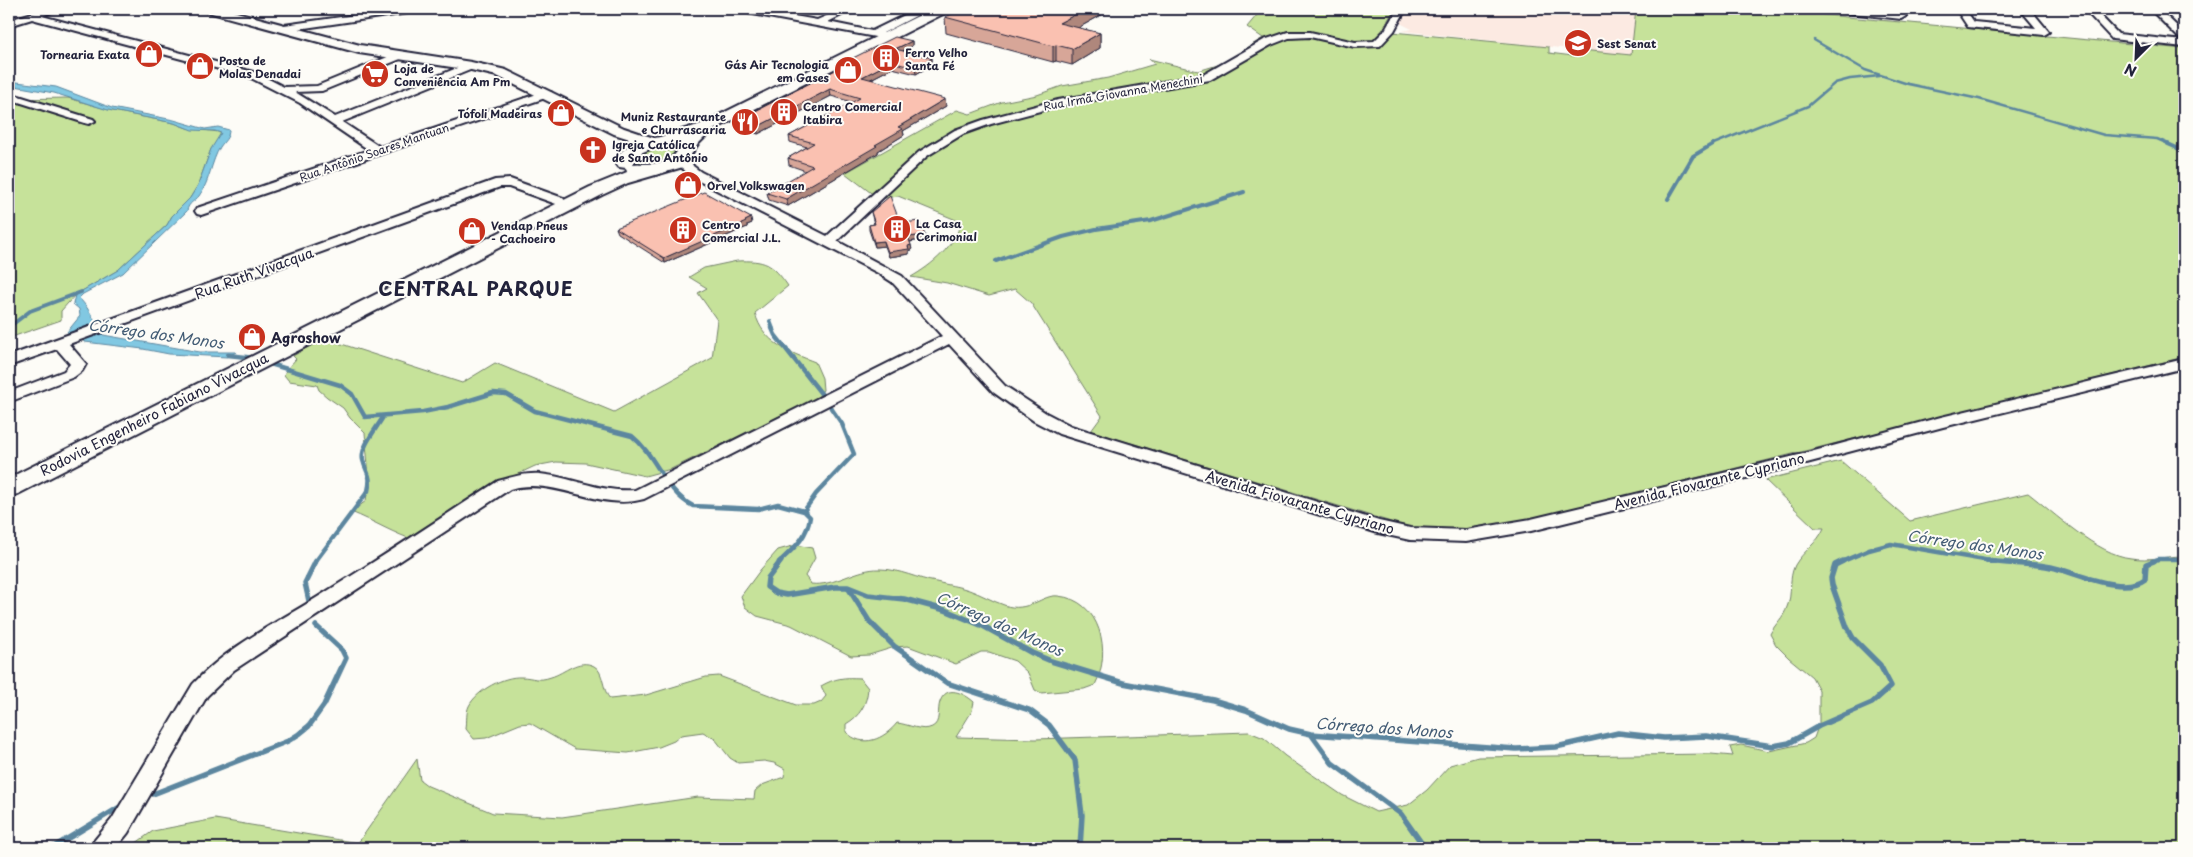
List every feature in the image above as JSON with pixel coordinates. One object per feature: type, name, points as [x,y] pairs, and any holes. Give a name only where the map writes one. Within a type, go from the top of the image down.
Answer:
[{"type":"highway","points":[[658,142],[707,127],[880,35],[942,9]]},
{"type":"highway","points":[[684,153],[691,141],[707,127]]},
{"type":"highway","points":[[658,142],[681,146],[684,153]]},
{"type":"highway","name":"Rodovia Engenheiro Fabiano Vivacqua","points":[[9,488],[235,368],[559,201],[627,158],[636,148],[658,142]]},
{"type":"highway","name":"Rodovia Engenheiro Fabiano Vivacqua","points":[[274,348],[596,191],[622,179],[676,162],[684,153]]},
{"type":"highway","points":[[627,158],[636,170],[654,170]]},
{"type":"highway","name":"Rodovia Engenheiro Fabiano Vivacqua","points":[[9,474],[235,368]]},
{"type":"main road","points":[[212,9],[360,50],[471,66],[501,74],[547,94],[619,131],[658,142]]},
{"type":"main road","points":[[619,131],[631,144],[627,158]]},
{"type":"street","points":[[9,22],[55,9]]},
{"type":"street","points":[[278,27],[377,9]]},
{"type":"street","points":[[278,27],[415,9]]},
{"type":"street","points":[[742,9],[766,11],[880,35],[924,9]]},
{"type":"street","points":[[818,23],[849,9]]},
{"type":"street","name":"Rua Irmã Giovanna Menechini","points":[[829,242],[923,154],[959,132],[987,122],[1058,103],[1206,78],[1225,70],[1257,49],[1289,35],[1309,35],[1361,45],[1377,44],[1389,31],[1401,9]]},
{"type":"street","points":[[1841,9],[1899,12]]},
{"type":"street","points":[[1961,9],[1971,25],[2044,32],[2025,9]]},
{"type":"street","points":[[2088,9],[2115,37],[2184,44]]},
{"type":"street","points":[[2154,9],[2184,38]]},
{"type":"street","points":[[31,16],[253,75],[283,89],[378,151]]},
{"type":"street","points":[[283,89],[318,90],[399,56]]},
{"type":"street","points":[[334,121],[471,66]]},
{"type":"street","name":"Rua Antônio Soares Mantuan","points":[[200,211],[547,94]]},
{"type":"street","points":[[9,96],[89,121]]},
{"type":"street","points":[[684,153],[687,167],[697,174]]},
{"type":"street","points":[[654,170],[697,174]]},
{"type":"street","name":"Avenida Fiovarante Cypriano","points":[[697,174],[897,279],[950,338],[1000,389],[1040,417],[1064,430],[1378,527],[1410,534],[1466,536],[1531,525],[1799,460],[1941,422],[2184,364]]},
{"type":"street","points":[[499,183],[510,183],[559,201]]},
{"type":"street","name":"Rua Ruth Vivacqua","points":[[9,361],[499,183]]},
{"type":"street","points":[[102,848],[120,826],[200,690],[210,678],[238,656],[326,602],[504,485],[515,480],[539,478],[620,498],[638,495],[950,338]]},
{"type":"street","points":[[9,397],[69,374],[77,368],[78,364],[67,341]]},
{"type":"shaded area","name":"Sest Senat","points":[[1408,9],[1639,9],[1636,56],[1402,31],[1412,29],[1400,23]]},
{"type":"green space","points":[[1262,9],[1394,9],[1382,31],[1549,47],[1549,53],[1581,57],[1581,50],[1631,55],[1636,9],[1763,9],[2184,49],[2184,357],[1482,531],[1425,531],[1411,528],[1091,431],[1102,416],[1031,303],[1015,289],[989,296],[947,283],[911,277],[927,267],[942,254],[954,239],[961,222],[898,196],[879,199],[845,173],[957,110],[970,114],[1002,102],[1037,95],[1062,86],[1108,78],[1155,64],[1149,59],[1198,71],[1221,64],[1263,38],[1247,27]]},
{"type":"green space","points":[[68,98],[113,111],[174,123],[187,128],[219,132],[222,136],[211,149],[198,185],[190,198],[172,216],[167,225],[118,270],[75,295],[61,311],[61,320],[9,338],[9,99]]},
{"type":"green space","points":[[662,147],[676,151],[667,163],[641,165],[637,162],[642,153]]},
{"type":"green space","points":[[737,261],[755,261],[767,264],[777,272],[788,286],[755,313],[764,332],[778,345],[815,362],[822,378],[823,390],[817,398],[671,469],[645,476],[586,463],[556,462],[535,466],[516,475],[417,541],[351,512],[366,501],[369,476],[365,433],[343,408],[319,390],[317,385],[289,381],[284,375],[296,359],[293,356],[323,338],[462,383],[495,363],[614,412],[712,358],[717,320],[698,293],[707,288],[689,277],[704,268]]},
{"type":"green space","points":[[1841,461],[1910,521],[2028,493],[2077,532],[2118,555],[2144,559],[2184,556],[2184,848],[129,848],[153,831],[215,819],[358,843],[417,759],[420,780],[428,786],[493,813],[562,817],[698,797],[754,799],[755,791],[762,785],[784,777],[785,769],[774,763],[764,761],[738,763],[730,758],[715,739],[703,732],[681,735],[674,741],[659,747],[628,753],[575,749],[530,723],[520,724],[486,738],[474,739],[466,729],[469,706],[478,695],[492,685],[514,677],[546,678],[582,664],[588,664],[597,668],[610,699],[646,695],[706,677],[719,676],[796,705],[814,705],[821,702],[826,696],[821,686],[840,679],[860,678],[868,688],[866,699],[859,713],[846,724],[846,732],[859,740],[866,741],[886,734],[897,723],[919,728],[932,727],[937,723],[939,705],[943,696],[951,692],[960,693],[974,702],[972,711],[956,737],[1035,739],[1249,732],[1264,738],[1285,756],[1342,795],[1376,812],[1408,805],[1427,790],[1450,765],[1478,757],[1711,754],[1733,756],[1730,747],[1741,745],[1769,751],[1806,743],[1814,738],[1819,724],[1819,690],[1812,677],[1776,645],[1770,634],[1784,614],[1789,602],[1795,565],[1824,528],[1815,528],[1765,480]]},
{"type":"green space","points":[[796,545],[812,548],[815,558],[805,576],[811,584],[828,583],[862,571],[880,569],[965,589],[1013,607],[1027,606],[1052,596],[1073,600],[1084,607],[1093,617],[1099,630],[1102,643],[1102,658],[1100,672],[1095,685],[1084,689],[1041,693],[1035,690],[1028,673],[1015,661],[989,652],[981,652],[956,664],[908,646],[895,647],[869,655],[851,656],[791,625],[757,616],[745,607],[741,596],[778,550]]},
{"type":"water","points":[[9,81],[56,87],[112,108],[174,120],[205,129],[218,127],[229,130],[217,153],[203,190],[190,204],[187,211],[123,273],[83,294],[79,298],[103,335],[200,352],[236,352],[227,357],[169,354],[85,342],[67,332],[80,316],[79,309],[73,304],[75,295],[118,270],[167,225],[172,216],[190,198],[198,185],[211,149],[221,133],[192,130],[174,123],[108,110],[54,93],[9,85]]},
{"type":"building","points":[[963,9],[1086,9],[1059,23],[1100,33],[1072,49],[1053,46],[945,17]]},
{"type":"building","points":[[895,37],[912,41],[895,49],[932,58],[915,68],[891,62],[862,77],[945,99],[898,127],[903,129],[875,145],[877,146],[786,199],[767,193],[813,166],[788,158],[814,143],[789,136],[860,98],[830,89],[757,127],[736,121],[855,60],[851,59]]},
{"type":"building","name":"Centro Comercial J.L.","points":[[704,192],[751,218],[746,222],[664,258],[616,228]]},
{"type":"building","name":"La Casa Cerimonial","points":[[890,196],[899,220],[903,219],[904,223],[919,221],[925,235],[908,237],[911,245],[908,246],[909,249],[888,252],[884,241],[874,242],[869,225],[875,224],[871,212]]},
{"type":"waterway","points":[[1814,40],[1865,70],[1908,84],[1979,99],[2104,135],[2157,139],[2171,145]]},
{"type":"waterway","points":[[1712,145],[1808,106],[1835,83],[1850,79],[1880,76]]},
{"type":"waterway","points":[[2168,144],[2184,151]]},
{"type":"waterway","points":[[1668,199],[1693,156],[1712,145]]},
{"type":"waterway","points":[[996,261],[1063,237],[1096,229],[1151,221],[1244,192]]},
{"type":"waterway","points":[[9,327],[30,311],[81,292]]},
{"type":"waterway","points":[[770,321],[773,329]]},
{"type":"waterway","points":[[772,328],[775,335],[823,396]]},
{"type":"waterway","name":"Córrego dos Monos","points":[[228,355],[255,358]]},
{"type":"waterway","name":"Córrego dos Monos","points":[[267,363],[340,385],[352,394],[365,417],[423,412],[448,407],[493,393],[506,394],[535,411],[632,436],[648,453],[675,492],[693,506],[758,509],[778,504],[804,511]]},
{"type":"waterway","points":[[804,511],[816,494],[854,454],[842,424],[831,408]]},
{"type":"waterway","points":[[315,562],[368,491],[369,478],[363,460],[364,449],[383,417]]},
{"type":"waterway","name":"Córrego dos Monos","points":[[779,562],[799,542],[806,531],[810,517],[804,511]]},
{"type":"waterway","name":"Córrego dos Monos","points":[[1841,562],[1869,550],[1891,544],[1992,561]]},
{"type":"waterway","name":"Córrego dos Monos","points":[[2151,562],[2158,559],[2184,559]]},
{"type":"waterway","points":[[309,601],[305,583],[316,561]]},
{"type":"waterway","name":"Córrego dos Monos","points":[[781,561],[768,578],[767,587],[776,593],[787,595],[835,587],[848,587],[868,595],[904,599],[945,610],[983,626],[1032,653],[1051,661],[1123,683],[1213,700],[1246,710],[1289,729],[1311,734]]},
{"type":"waterway","name":"Córrego dos Monos","points":[[1988,561],[1992,561]]},
{"type":"waterway","name":"Córrego dos Monos","points":[[1992,561],[2051,567],[2099,581],[2124,585],[2136,584],[2145,579],[2146,564],[2154,561]]},
{"type":"waterway","name":"Córrego dos Monos","points":[[1311,734],[1516,749],[1556,747],[1618,733],[1664,738],[1706,736],[1773,746],[1789,743],[1819,726],[1872,703],[1891,686],[1880,665],[1853,638],[1847,627],[1831,578],[1835,565],[1841,562]]},
{"type":"waterway","points":[[849,589],[869,621],[894,646],[947,683],[1029,710],[1049,725],[1075,760],[1082,815],[1080,848]]},
{"type":"waterway","points":[[153,794],[288,741],[309,726],[324,705],[346,658],[342,650],[316,626]]},
{"type":"waterway","points":[[1311,734],[1332,763],[1401,814],[1425,848]]},
{"type":"waterway","points":[[52,848],[118,808]]},
{"type":"place","name":"Sest Senat","points":[[1578,43]]},
{"type":"place","name":"Tornearia Exata","points":[[149,54]]},
{"type":"place","name":"Ferro Velho Santa Fé","points":[[886,58]]},
{"type":"place","name":"Posto de Molas Denadai","points":[[200,66]]},
{"type":"place","name":"Gás Air Tecnologia em Gases","points":[[848,70]]},
{"type":"place","name":"Loja de Conveniência Am Pm","points":[[375,74]]},
{"type":"place","name":"Centro Comercial Itabira","points":[[784,112]]},
{"type":"place","name":"Tófoli Madeiras","points":[[561,113]]},
{"type":"place","name":"Muniz Restaurante e Churrascaria","points":[[745,122]]},
{"type":"place","name":"Igreja Católica de Santo Antônio","points":[[593,150]]},
{"type":"place","name":"Orvel Volkswagen","points":[[688,185]]},
{"type":"place","name":"La Casa Cerimonial","points":[[897,229]]},
{"type":"place","name":"Centro Comercial J.L.","points":[[683,230]]},
{"type":"place","name":"Vendap Pneus - Cachoeiro","points":[[472,231]]},
{"type":"place","name":"Agroshow","points":[[252,337]]},
{"type":"district","name":"CENTRAL PARQUE","points":[[476,288]]}]
